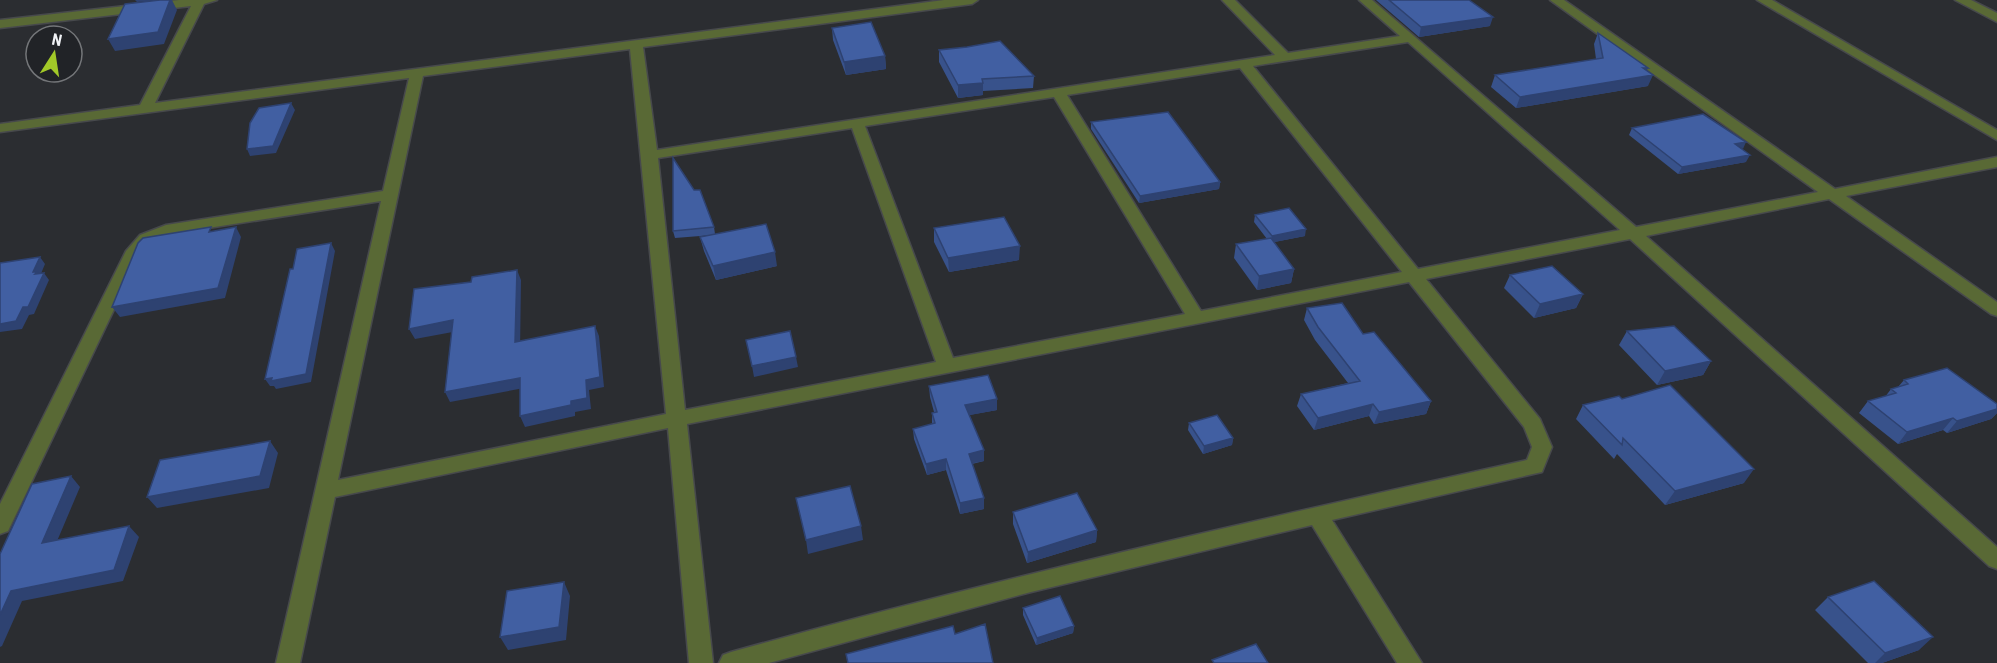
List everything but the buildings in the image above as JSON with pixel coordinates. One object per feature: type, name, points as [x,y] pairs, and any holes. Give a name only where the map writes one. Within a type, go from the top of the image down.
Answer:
[{"type":"street","points":[[860,0],[865,14]]},
{"type":"street","points":[[0,128],[972,0]]},
{"type":"street","points":[[1228,0],[1284,57]]},
{"type":"street","points":[[1365,0],[1636,233],[1917,490],[1997,560]]},
{"type":"street","points":[[1556,0],[1997,310]]},
{"type":"street","points":[[1763,0],[1997,136]]},
{"type":"street","points":[[1961,0],[1997,18]]},
{"type":"street","points":[[0,24],[206,1]]},
{"type":"street","points":[[145,109],[206,1]]},
{"type":"street","points":[[650,155],[1411,38]]},
{"type":"street","points":[[636,44],[650,155],[701,663]]},
{"type":"street","points":[[731,663],[840,632],[1196,543],[1536,466],[1542,447],[1533,423],[1243,63]]},
{"type":"street","points":[[288,663],[417,73]]},
{"type":"street","points":[[1058,92],[1197,319]]},
{"type":"street","points":[[857,123],[947,367]]},
{"type":"street","points":[[325,491],[675,419],[1997,162]]},
{"type":"street","points":[[0,525],[134,251],[146,239],[166,230],[390,195]]},
{"type":"street","points":[[1317,515],[1410,663]]}]
